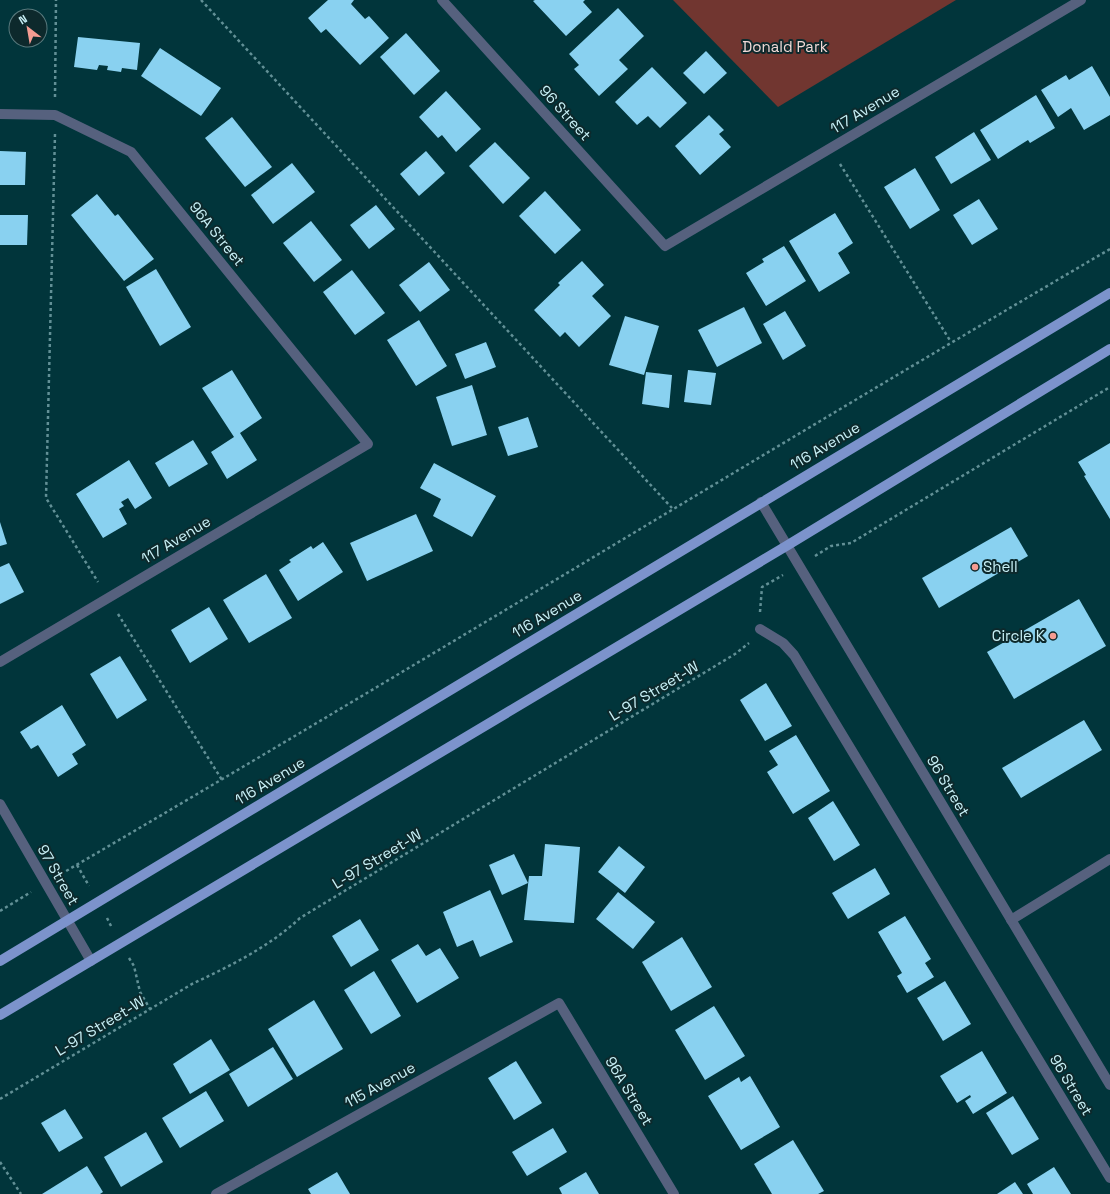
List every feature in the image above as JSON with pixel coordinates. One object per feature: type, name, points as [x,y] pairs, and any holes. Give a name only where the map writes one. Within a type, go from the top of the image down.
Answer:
[{"type":"main road","name":"116 Avenue","points":[[0,961],[1110,293]]},
{"type":"main road","points":[[0,1015],[788,545],[1110,349]]},
{"type":"street","name":"96 Street","points":[[442,0],[665,246]]},
{"type":"street","name":"117 Avenue","points":[[665,246],[1081,0]]},
{"type":"street","name":"96A Street","points":[[0,114],[55,115],[131,152],[368,444]]},
{"type":"street","name":"117 Avenue","points":[[0,662],[368,444]]},
{"type":"street","name":"96 Street","points":[[761,502],[1110,1085]]},
{"type":"street","name":"96 Street","points":[[760,629],[783,643],[794,655],[1110,1178]]},
{"type":"street","name":"97 Street","points":[[0,804],[91,961]]},
{"type":"street","points":[[1011,920],[1110,859]]},
{"type":"street","name":"96A Street","points":[[559,1003],[674,1194]]},
{"type":"street","name":"115 Avenue","points":[[222,1192],[559,1003]]},
{"type":"path","points":[[56,0],[55,115],[46,498],[222,780]]},
{"type":"path","points":[[201,0],[672,508]]},
{"type":"path","points":[[830,148],[951,342]]},
{"type":"path","points":[[0,911],[222,780],[672,508],[1110,249]]},
{"type":"path","points":[[760,629],[760,600],[762,587],[831,546],[851,543],[1110,387]]},
{"type":"path","name":"L-97 Street-W","points":[[0,1099],[192,984],[222,970],[281,936],[300,918],[311,911],[735,654],[748,644],[760,629]]},
{"type":"path","points":[[0,1162],[21,1194]]},
{"type":"green space","name":"Donald Park","points":[[673,0],[956,0],[778,107]]},
{"type":"building","points":[[328,0],[354,0],[351,4],[365,19],[369,16],[389,38],[360,65],[326,29],[321,33],[308,18]]},
{"type":"building","points":[[585,0],[583,2],[592,12],[566,36],[533,1]]},
{"type":"building","points":[[618,8],[644,36],[619,60],[628,69],[599,96],[574,69],[579,65],[569,54]]},
{"type":"building","points":[[406,33],[440,71],[414,95],[380,57]]},
{"type":"building","points":[[78,37],[140,43],[137,70],[122,68],[121,72],[107,70],[108,66],[99,65],[97,70],[74,67]]},
{"type":"building","points":[[160,48],[221,88],[201,116],[141,76]]},
{"type":"building","points":[[706,51],[727,73],[704,94],[683,73]]},
{"type":"building","points":[[1092,66],[1110,97],[1110,115],[1084,130],[1071,108],[1058,117],[1041,90],[1066,75],[1069,80]]},
{"type":"building","points":[[652,67],[687,103],[660,128],[648,116],[637,125],[615,102]]},
{"type":"building","points":[[446,91],[481,129],[456,152],[442,135],[438,138],[419,117]]},
{"type":"building","points":[[1036,95],[1055,128],[1030,143],[1028,140],[998,159],[980,130]]},
{"type":"building","points":[[709,115],[724,130],[719,134],[731,147],[700,175],[675,146]]},
{"type":"building","points":[[232,117],[272,167],[245,187],[205,138]]},
{"type":"building","points":[[974,132],[991,160],[951,184],[935,157]]},
{"type":"building","points":[[495,142],[530,178],[503,204],[469,166]]},
{"type":"building","points":[[0,151],[26,152],[25,185],[0,185]]},
{"type":"building","points":[[426,151],[445,173],[419,196],[400,174]]},
{"type":"building","points":[[292,163],[315,192],[273,224],[251,195]]},
{"type":"building","points":[[915,168],[940,210],[910,229],[884,187]]},
{"type":"building","points":[[545,191],[581,230],[555,254],[519,216]]},
{"type":"building","points":[[97,194],[115,216],[118,214],[154,259],[124,281],[71,215]]},
{"type":"building","points":[[979,199],[998,229],[972,245],[953,215]]},
{"type":"building","points":[[376,205],[395,229],[369,249],[350,225]]},
{"type":"building","points":[[835,213],[853,243],[838,253],[850,273],[819,292],[789,241]]},
{"type":"building","points":[[0,215],[28,215],[27,245],[0,245]]},
{"type":"building","points":[[311,221],[342,260],[314,282],[283,243]]},
{"type":"building","points":[[784,246],[806,281],[766,306],[746,273],[764,262],[762,259]]},
{"type":"building","points":[[582,261],[604,285],[592,296],[611,316],[579,347],[565,332],[560,337],[534,310],[560,285],[558,283]]},
{"type":"building","points":[[429,262],[450,290],[420,312],[399,285]]},
{"type":"building","points":[[156,269],[191,327],[160,346],[126,287]]},
{"type":"building","points":[[352,270],[385,313],[355,335],[323,292]]},
{"type":"building","points":[[744,307],[762,343],[717,367],[698,330]]},
{"type":"building","points":[[785,311],[806,346],[783,360],[763,324]]},
{"type":"building","points":[[625,316],[659,326],[644,375],[609,365]]},
{"type":"building","points":[[419,320],[447,366],[416,386],[387,340]]},
{"type":"building","points":[[486,342],[496,367],[465,379],[455,354]]},
{"type":"building","points":[[232,370],[262,418],[240,433],[257,460],[227,479],[211,452],[234,437],[202,388]]},
{"type":"building","points":[[688,370],[716,373],[711,405],[684,402]]},
{"type":"building","points":[[646,372],[672,375],[669,408],[642,404]]},
{"type":"building","points":[[472,385],[487,435],[452,446],[436,397]]},
{"type":"building","points":[[528,417],[538,447],[508,456],[498,427]]},
{"type":"building","points":[[193,440],[208,464],[169,487],[155,463]]},
{"type":"building","points":[[1110,443],[1110,519],[1084,476],[1086,475],[1078,462]]},
{"type":"building","points":[[129,460],[152,498],[135,509],[128,498],[121,502],[124,506],[119,509],[127,524],[103,538],[76,494]]},
{"type":"building","points":[[434,463],[496,496],[472,537],[433,516],[441,499],[420,488]]},
{"type":"building","points":[[416,514],[433,551],[367,581],[350,543]]},
{"type":"building","points":[[0,522],[7,544],[0,546]]},
{"type":"building","name":"Shell","points":[[1011,527],[1028,556],[939,608],[922,578]]},
{"type":"building","points":[[323,542],[343,572],[298,601],[279,570],[291,562],[289,560],[311,546],[313,549]]},
{"type":"building","points":[[9,563],[24,592],[0,604],[0,567]]},
{"type":"building","points":[[266,574],[292,618],[249,643],[223,600]]},
{"type":"building","points":[[1079,599],[1106,646],[1014,699],[987,652]]},
{"type":"building","points":[[209,607],[228,639],[190,663],[171,630]]},
{"type":"building","points":[[120,656],[147,700],[117,719],[90,674]]},
{"type":"building","points":[[766,683],[792,726],[765,741],[740,700]]},
{"type":"building","points":[[62,705],[86,745],[72,754],[78,764],[58,777],[38,745],[31,749],[20,732]]},
{"type":"building","points":[[1084,720],[1102,750],[1021,798],[1002,768]]},
{"type":"building","points":[[796,735],[830,791],[793,814],[767,772],[778,765],[769,751]]},
{"type":"building","points":[[833,801],[860,845],[834,861],[808,818]]},
{"type":"building","points":[[545,844],[580,847],[574,923],[524,920],[529,876],[542,876]]},
{"type":"building","points":[[619,846],[645,867],[625,893],[598,872]]},
{"type":"building","points":[[514,854],[528,883],[502,895],[489,865]]},
{"type":"building","points":[[875,868],[890,894],[848,919],[832,893]]},
{"type":"building","points":[[490,890],[513,942],[480,957],[473,940],[457,947],[443,912]]},
{"type":"building","points":[[618,892],[655,922],[633,949],[596,919]]},
{"type":"building","points":[[905,916],[931,959],[925,963],[934,977],[907,993],[897,976],[902,973],[878,932]]},
{"type":"building","points":[[360,919],[379,950],[351,967],[332,936]]},
{"type":"building","points":[[682,937],[712,987],[671,1011],[642,962]]},
{"type":"building","points":[[418,944],[426,956],[440,948],[459,978],[417,1003],[391,960]]},
{"type":"building","points":[[374,971],[401,1016],[371,1034],[344,990]]},
{"type":"building","points":[[945,981],[971,1024],[943,1041],[917,998]]},
{"type":"building","points":[[314,1000],[343,1049],[297,1077],[268,1029]]},
{"type":"building","points":[[714,1006],[745,1056],[705,1080],[675,1030]]},
{"type":"building","points":[[211,1039],[230,1070],[190,1094],[173,1064]]},
{"type":"building","points":[[273,1047],[293,1079],[248,1107],[229,1074]]},
{"type":"building","points":[[982,1051],[1007,1093],[973,1114],[965,1101],[971,1097],[970,1095],[957,1103],[940,1076]]},
{"type":"building","points":[[516,1061],[542,1103],[514,1120],[488,1078]]},
{"type":"building","points":[[750,1076],[780,1127],[741,1150],[708,1096],[739,1077],[741,1082]]},
{"type":"building","points":[[206,1091],[224,1121],[180,1148],[162,1118]]},
{"type":"building","points":[[1013,1096],[1039,1139],[1012,1155],[986,1113]]},
{"type":"building","points":[[65,1109],[83,1138],[59,1152],[41,1123]]},
{"type":"building","points":[[553,1128],[567,1152],[527,1176],[512,1152]]},
{"type":"building","points":[[146,1132],[163,1162],[121,1187],[104,1157]]},
{"type":"building","points":[[793,1140],[824,1191],[818,1194],[772,1194],[754,1164]]},
{"type":"building","points":[[87,1166],[103,1192],[100,1194],[42,1194]]},
{"type":"building","points":[[1054,1167],[1071,1194],[1033,1194],[1027,1184]]},
{"type":"building","points":[[337,1172],[350,1194],[311,1194],[308,1189]]},
{"type":"building","points":[[586,1172],[599,1194],[562,1194],[559,1188]]},
{"type":"building","points":[[1015,1182],[1023,1194],[997,1194]]},
{"type":"place","name":"Shell","points":[[975,567]]},
{"type":"place","name":"Circle K","points":[[1053,636]]}]
